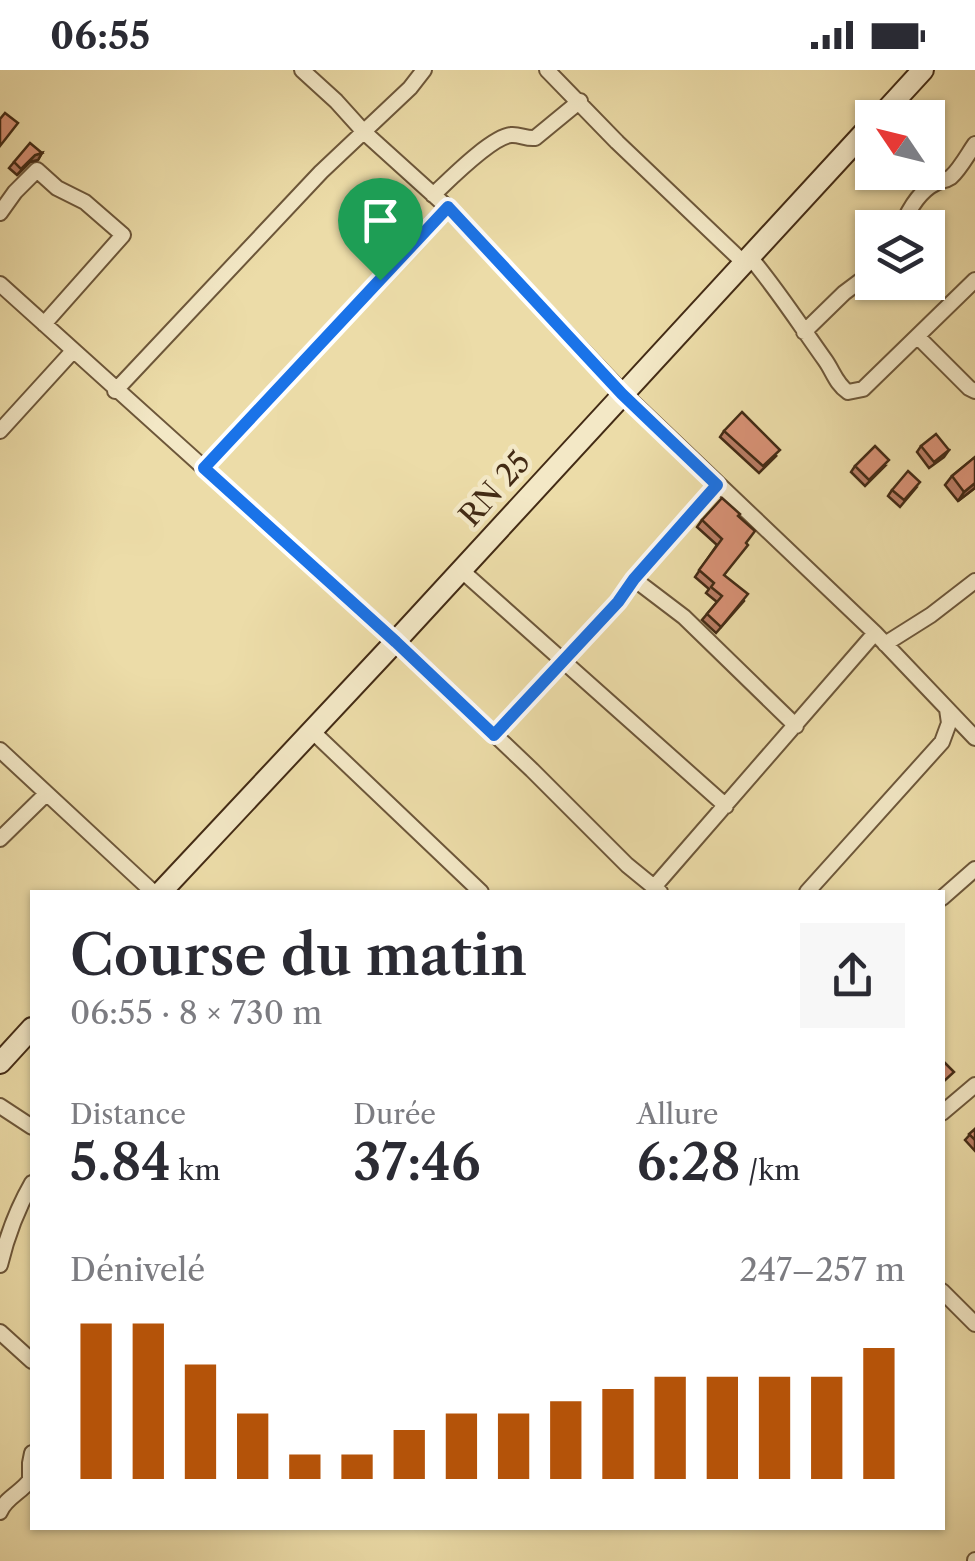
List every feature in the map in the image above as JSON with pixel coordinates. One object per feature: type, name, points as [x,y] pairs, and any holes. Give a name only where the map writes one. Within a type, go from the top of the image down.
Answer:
[{"type":"main road","points":[[895,100],[923,70]]},
{"type":"main road","name":"RN 25","points":[[162,890],[396,642],[855,142]]},
{"type":"main road","points":[[0,1063],[8,1040]]},
{"type":"street","points":[[302,70],[448,207],[622,394],[880,638],[975,738]]},
{"type":"street","points":[[115,390],[424,70]]},
{"type":"street","points":[[548,70],[617,142],[778,291],[840,386],[848,392],[863,389],[975,280]]},
{"type":"street","points":[[432,195],[477,155],[508,136],[535,138],[580,102]]},
{"type":"street","points":[[912,210],[920,196],[955,173],[975,144]]},
{"type":"street","points":[[0,213],[37,170],[57,188],[85,202],[123,235],[44,324]]},
{"type":"street","points":[[204,468],[448,207]]},
{"type":"street","points":[[0,284],[396,642],[657,890],[796,726],[880,638],[931,615],[975,581]]},
{"type":"street","points":[[804,332],[855,285]]},
{"type":"street","points":[[918,337],[975,390]]},
{"type":"street","points":[[0,431],[72,352]]},
{"type":"street","points":[[494,735],[618,602],[717,485]]},
{"type":"street","points":[[461,570],[726,806]]},
{"type":"street","points":[[634,579],[684,617],[796,726]]},
{"type":"street","points":[[809,890],[942,742],[948,731],[947,709]]},
{"type":"street","points":[[312,732],[479,890]]},
{"type":"street","points":[[0,750],[150,890]]},
{"type":"street","points":[[0,839],[46,794]]},
{"type":"street","points":[[945,895],[975,869]]},
{"type":"street","points":[[945,1110],[975,1085]]},
{"type":"street","points":[[0,1106],[30,1126]]},
{"type":"street","points":[[0,1265],[6,1240],[30,1187]]},
{"type":"street","points":[[945,1294],[975,1324]]},
{"type":"street","points":[[3,1335],[30,1348]]},
{"type":"street","points":[[3,1335],[30,1358]]},
{"type":"street","points":[[0,1512],[3,1504],[30,1480]]},
{"type":"building","points":[[5,113],[18,123],[0,146],[0,119]]},
{"type":"building","points":[[30,143],[42,153],[21,169],[14,162]]},
{"type":"building","points":[[742,412],[780,450],[763,466],[724,431]]},
{"type":"building","points":[[936,434],[949,450],[934,462],[921,446]]},
{"type":"building","points":[[875,446],[889,460],[869,480],[855,466]]},
{"type":"building","points":[[975,457],[975,483],[964,492],[952,476]]},
{"type":"building","points":[[908,471],[920,482],[904,500],[892,490]]},
{"type":"building","points":[[722,498],[755,531],[724,575],[748,594],[721,627],[707,614],[722,596],[699,570],[722,539],[702,520]]},
{"type":"building","points":[[945,1063],[954,1072],[945,1080]]},
{"type":"route","points":[[448,207],[622,394],[717,485],[618,602],[494,735],[204,468],[380,280],[448,207]]}]
